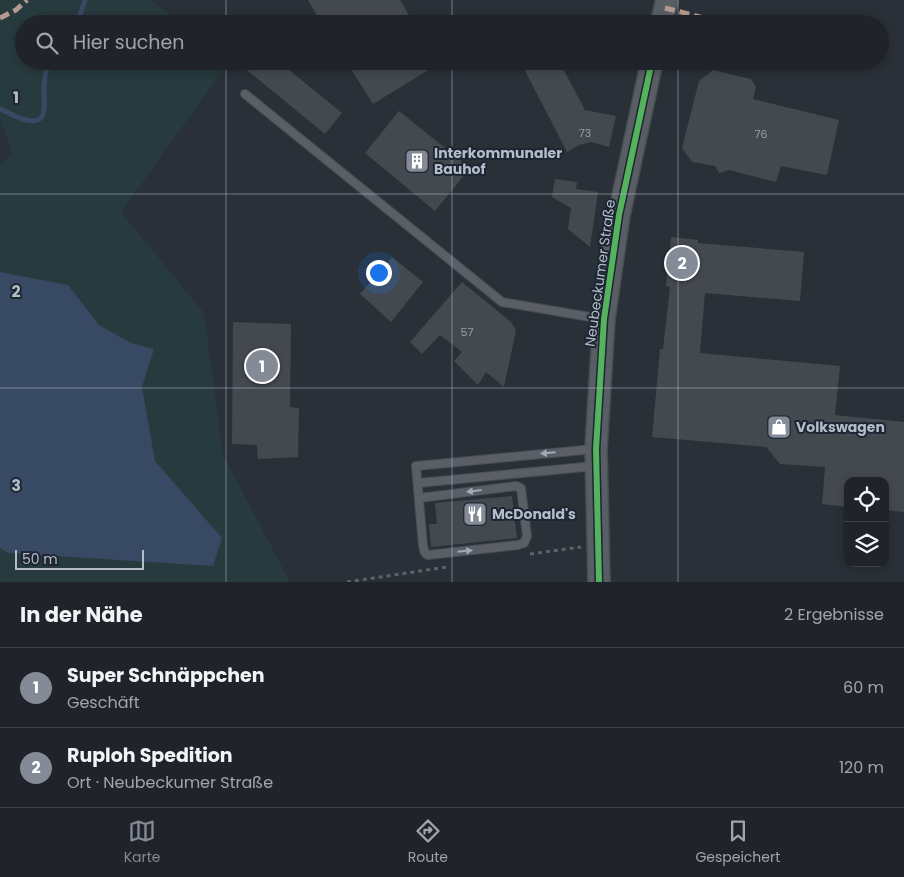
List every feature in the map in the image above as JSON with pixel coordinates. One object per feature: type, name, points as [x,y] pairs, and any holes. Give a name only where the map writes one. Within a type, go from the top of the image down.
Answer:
[{"type":"main road","points":[[663,15],[667,0]]},
{"type":"main road","name":"Neubeckumer Straße","points":[[598,582],[596,458],[604,319],[619,215],[650,70]]},
{"type":"lane","points":[[245,94],[502,302],[604,319]]},
{"type":"lane","points":[[419,498],[516,486],[521,488],[527,536],[524,543],[518,545],[428,555],[425,553],[423,546],[416,466],[596,458]]},
{"type":"lane","points":[[418,483],[596,458]]},
{"type":"green space","points":[[0,0],[152,0],[169,15],[15,15],[15,70],[223,70],[121,212],[204,313],[223,455],[290,582],[0,582],[0,166],[13,153],[0,119]]},
{"type":"water","points":[[0,272],[68,285],[99,325],[131,343],[154,349],[142,387],[155,461],[222,538],[213,566],[8,553],[0,548]]},
{"type":"building","points":[[308,0],[400,0],[409,15],[317,15]]},
{"type":"building","points":[[247,70],[289,70],[342,113],[325,134]]},
{"type":"building","points":[[352,70],[428,70],[373,104]]},
{"type":"building","points":[[525,70],[564,70],[585,110],[616,116],[609,147],[591,142],[579,145],[567,152]]},
{"type":"building","points":[[713,70],[751,79],[756,87],[753,99],[839,120],[827,175],[781,166],[776,182],[729,170],[719,173],[715,166],[692,162],[682,148],[699,81]]},
{"type":"building","name":"Interkommunaler Bauhof","points":[[399,111],[470,168],[435,211],[365,153]]},
{"type":"building","points":[[555,179],[577,182],[576,189],[598,192],[590,247],[568,229],[571,208],[552,197]]},
{"type":"building","name":"Volkswagen","points":[[671,237],[698,240],[698,243],[804,252],[800,301],[705,293],[700,353],[840,366],[835,415],[904,422],[904,512],[889,510],[889,477],[844,477],[844,507],[822,504],[825,467],[780,464],[766,447],[652,437],[660,349],[663,349],[670,287],[666,286]]},
{"type":"building","points":[[392,257],[423,282],[391,322],[360,294]]},
{"type":"building","points":[[462,282],[511,322],[516,330],[504,387],[486,372],[478,385],[454,361],[462,352],[440,335],[422,354],[410,342]]},
{"type":"building","points":[[233,322],[291,324],[290,407],[299,408],[298,457],[258,459],[257,445],[232,444]]},
{"type":"building","name":"McDonald's","points":[[512,496],[517,538],[431,547],[429,524],[437,524],[435,503]]},
{"type":"waterway","points":[[80,15],[85,0]]},
{"type":"waterway","points":[[0,109],[22,119],[38,120],[44,113],[46,70]]},
{"type":"marked path","points":[[0,18],[16,10],[27,0]]},
{"type":"marked path","points":[[665,8],[693,15]]},
{"type":"cycle path","points":[[599,582],[596,449],[604,319],[619,215],[650,70]]},
{"type":"place","name":"Interkommunaler Bauhof","points":[[417,161]]},
{"type":"place","name":"Ruploh Spedition","points":[[682,263]]},
{"type":"place","name":"Super Schnäppchen","points":[[262,366]]},
{"type":"place","name":"Volkswagen","points":[[779,427]]},
{"type":"place","name":"McDonald's","points":[[475,514]]}]
